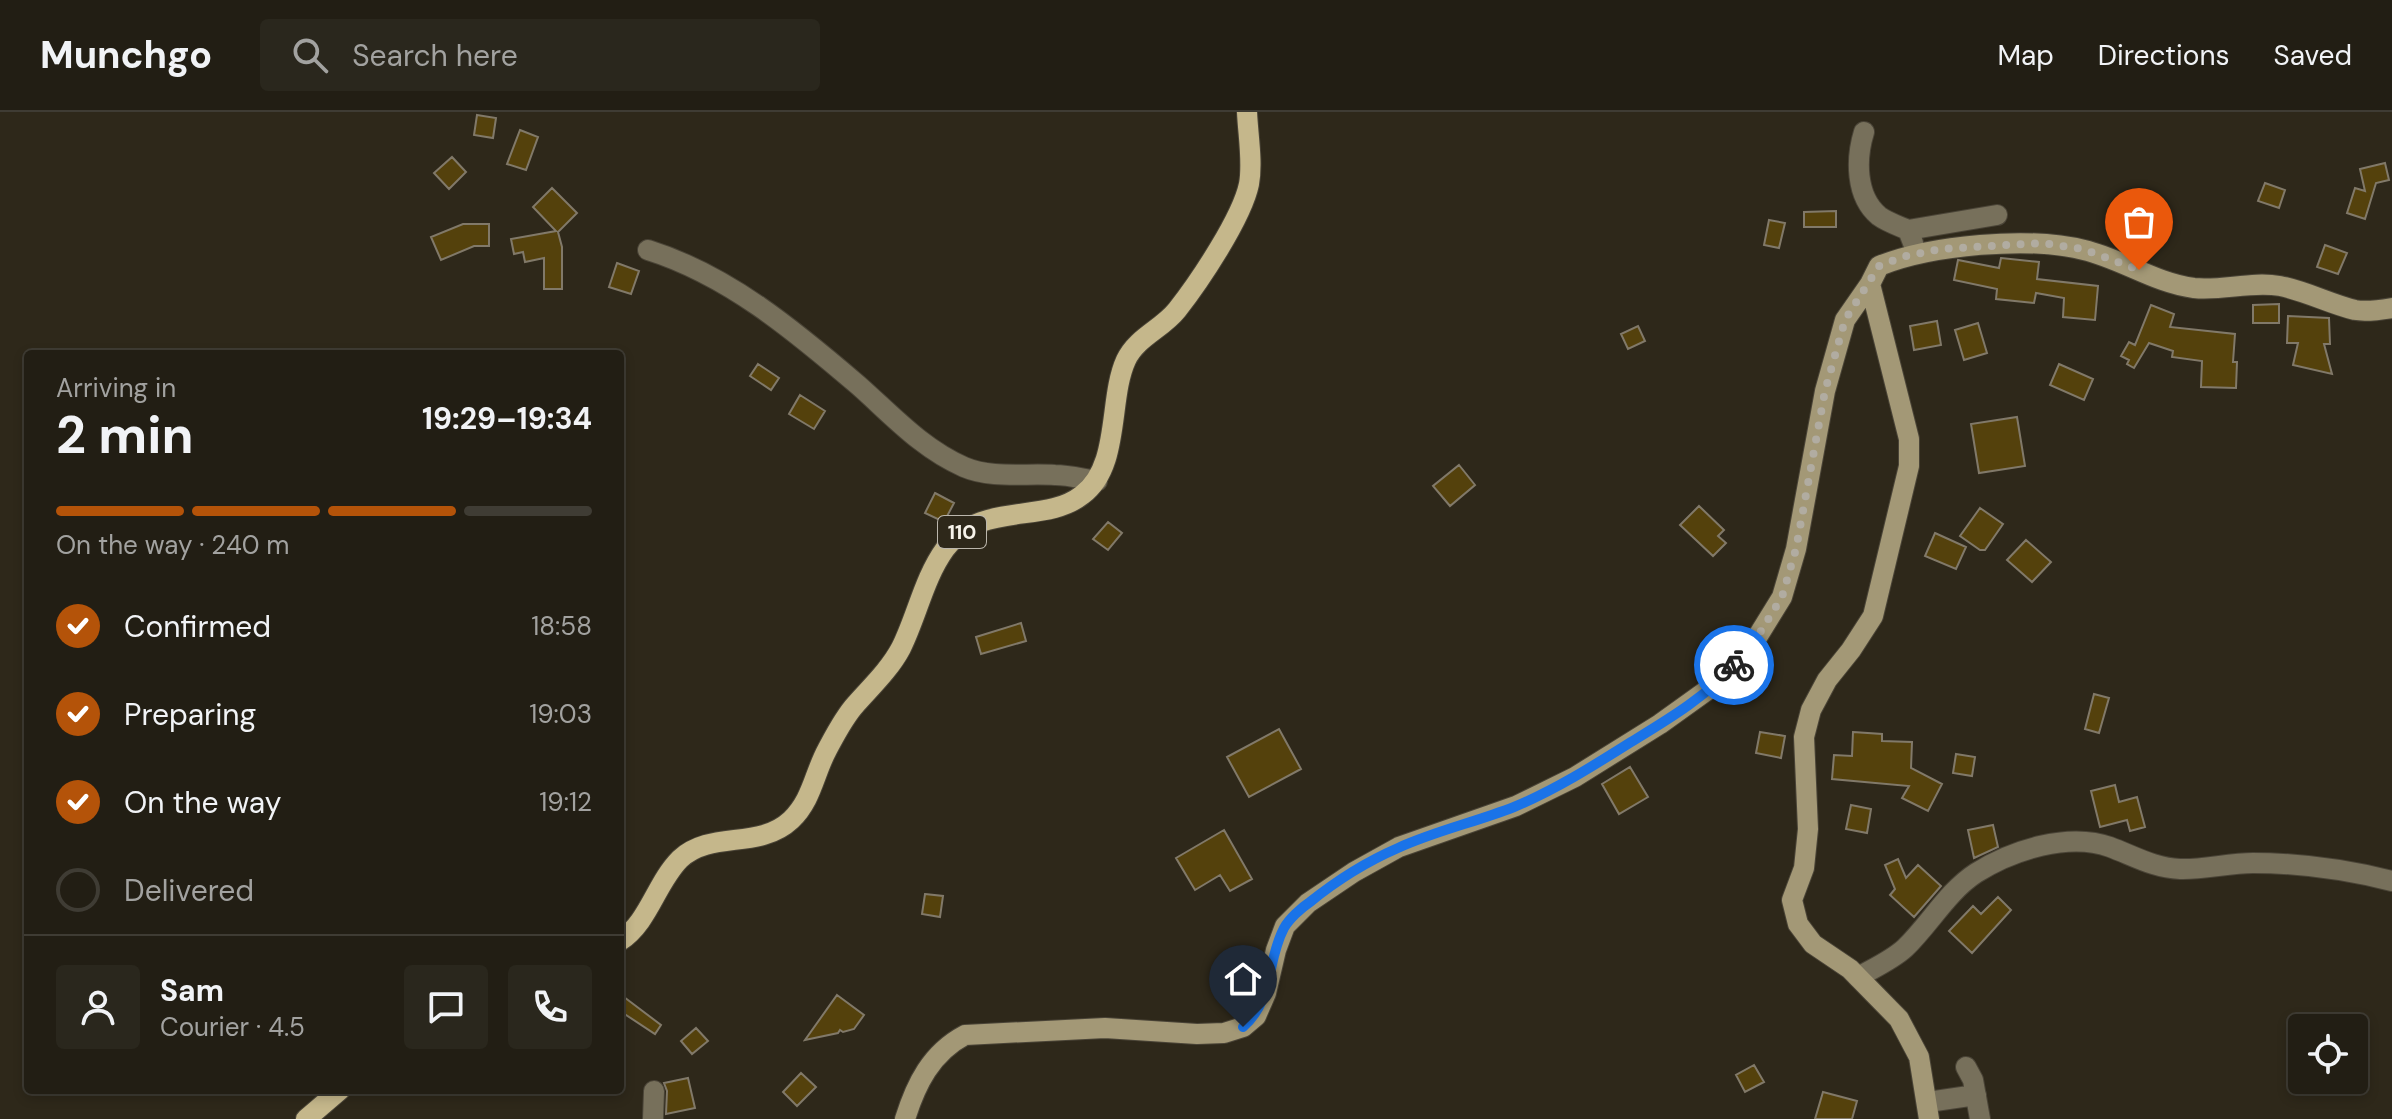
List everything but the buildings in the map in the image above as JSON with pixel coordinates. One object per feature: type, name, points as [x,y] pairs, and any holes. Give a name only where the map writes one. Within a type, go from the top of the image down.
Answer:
[{"type":"main road","points":[[1097,481],[1111,436],[1124,364],[1133,348],[1176,312],[1235,221],[1246,198],[1250,181],[1247,112]]},
{"type":"main road","points":[[905,1119],[929,1064],[945,1045],[965,1035],[1105,1028],[1197,1034],[1224,1033],[1243,1027],[1256,1016],[1266,993],[1285,926],[1308,903],[1399,847],[1516,806],[1575,777],[1660,724],[1720,681],[1753,644],[1782,597],[1796,549],[1825,391],[1845,320],[1879,266],[1940,249],[2042,243],[2083,249],[2161,280],[2194,288],[2276,286],[2303,291],[2356,310],[2392,308]]},
{"type":"main road","points":[[1870,284],[1909,439],[1909,466],[1873,616],[1827,680],[1811,710],[1804,737],[1808,829],[1804,868],[1792,900],[1798,924],[1813,944],[1858,977],[1899,1019],[1919,1057],[1928,1110]]},
{"type":"main road","name":"110","points":[[624,938],[647,911],[679,860],[696,847],[713,842],[745,841],[774,832],[791,819],[805,802],[825,753],[852,708],[900,650],[935,563],[947,545],[985,520],[1059,507],[1081,497],[1097,481]]},
{"type":"main road","points":[[306,1119],[335,1094]]},
{"type":"street","points":[[1864,132],[1858,152],[1861,184],[1866,199],[1879,215],[1908,230],[1997,215]]},
{"type":"street","points":[[1908,230],[1917,254]]},
{"type":"street","points":[[648,250],[679,260],[724,283],[813,348],[916,440],[935,453],[968,469],[1005,475],[1058,474],[1097,481]]},
{"type":"street","points":[[1858,977],[1904,949],[1953,892],[1975,873],[2030,849],[2063,842],[2098,844],[2166,868],[2255,863],[2356,873],[2392,881]]},
{"type":"street","points":[[1966,1067],[1973,1080],[1980,1119]]},
{"type":"street","points":[[653,1119],[654,1091]]},
{"type":"street","points":[[1928,1110],[1976,1095]]},
{"type":"way so far","points":[[1734,665],[1753,644],[1782,597],[1796,549],[1825,391],[1845,320],[1879,266],[1902,257],[1940,249],[2042,243],[2083,249],[2139,270]]},
{"type":"route","points":[[1243,1027],[1256,1016],[1266,993],[1285,926],[1308,903],[1399,847],[1516,806],[1575,777],[1660,724],[1720,681],[1734,665]]}]
